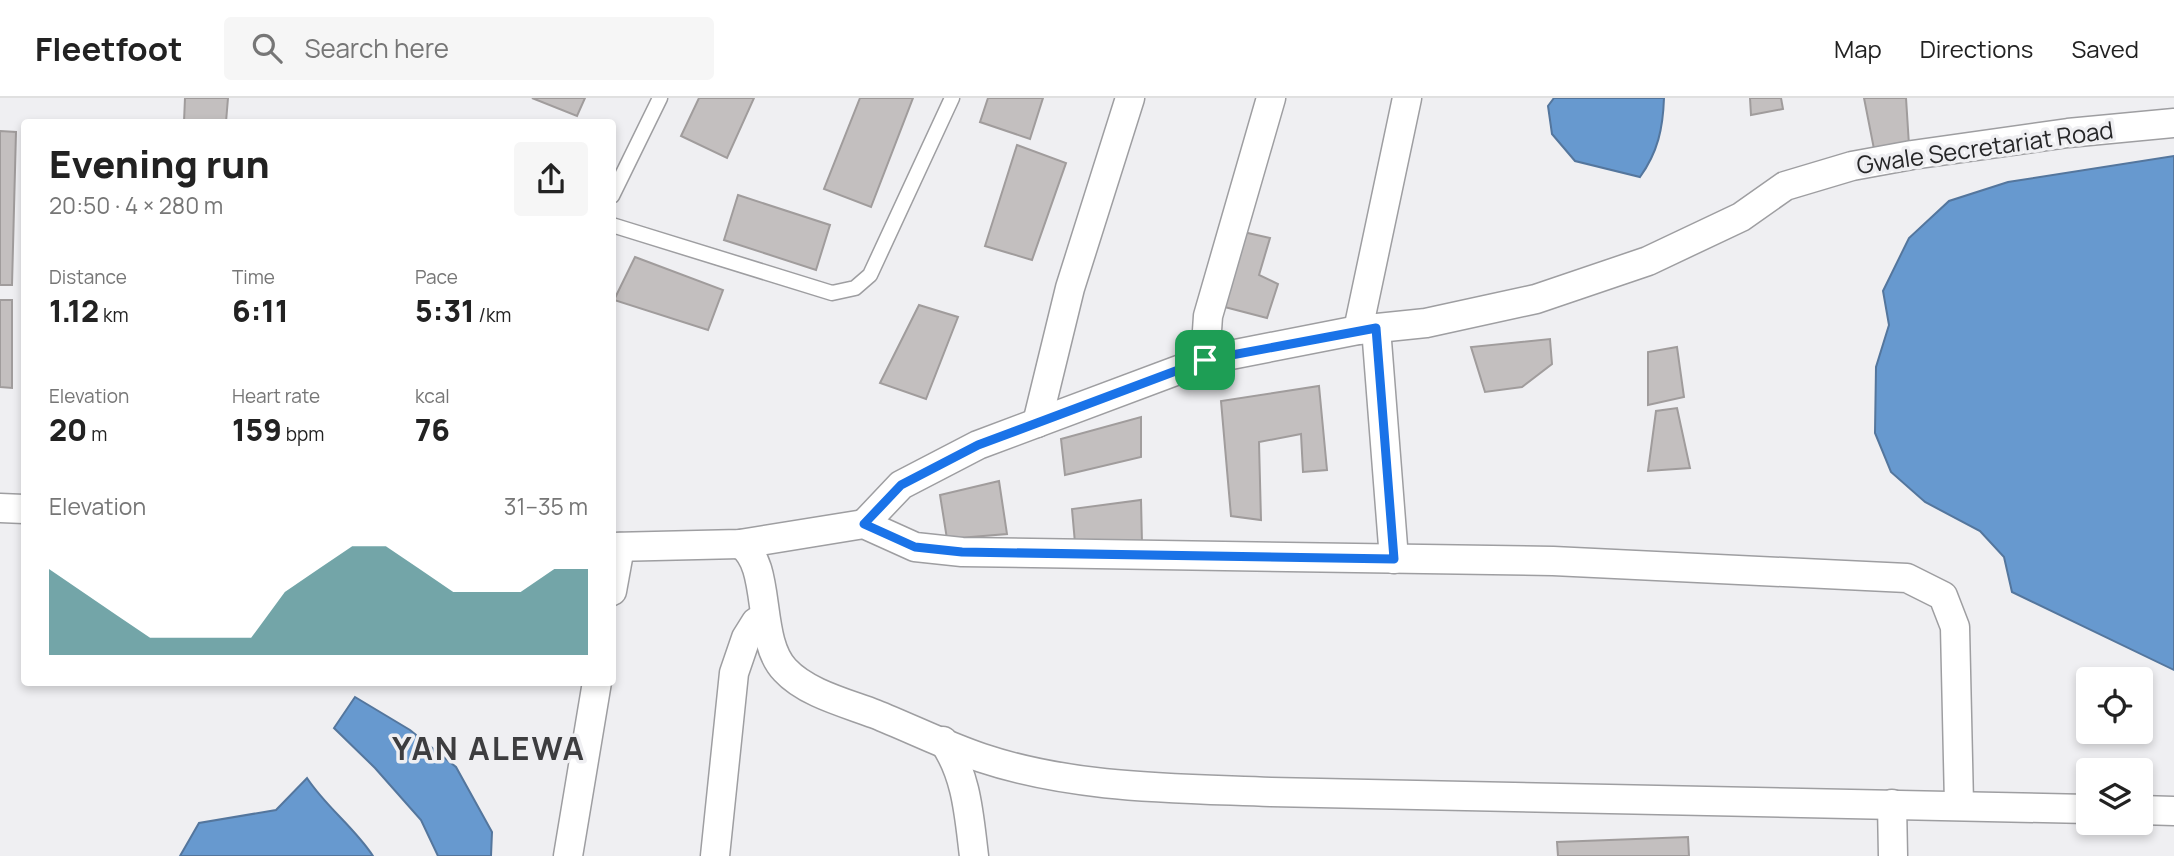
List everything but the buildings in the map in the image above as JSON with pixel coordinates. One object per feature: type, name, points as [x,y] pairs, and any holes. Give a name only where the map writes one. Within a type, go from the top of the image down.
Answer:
[{"type":"street","points":[[1037,423],[1070,288],[1130,98]]},
{"type":"street","points":[[1205,360],[1208,316],[1271,98]]},
{"type":"street","points":[[1394,559],[1367,329],[1408,98]]},
{"type":"street","name":"Gwale Secretariat Road","points":[[864,524],[901,485],[978,445],[1205,360],[1367,329],[1426,323],[1488,310],[1585,284],[1700,238],[1741,217],[1785,186],[1852,166],[2068,133],[2174,123]]},
{"type":"street","points":[[0,509],[21,509]]},
{"type":"street","points":[[616,547],[740,544],[864,524],[915,547],[962,552],[1394,559],[1748,569],[1907,578],[1942,596],[1955,627],[1959,804]]},
{"type":"street","points":[[740,544],[754,560],[771,652],[795,679],[982,758],[1020,768],[1142,787],[1433,796],[1959,804],[2076,809]]},
{"type":"street","points":[[715,856],[734,673],[746,638],[756,622],[765,617]]},
{"type":"street","points":[[568,856],[596,686]]},
{"type":"street","points":[[943,741],[957,766],[966,795],[974,856]]},
{"type":"street","points":[[1892,804],[1893,856]]},
{"type":"street","points":[[2153,810],[2174,811]]},
{"type":"lane","points":[[616,188],[660,98]]},
{"type":"lane","points":[[616,226],[832,293],[855,288],[870,275],[952,98]]},
{"type":"water","points":[[1554,98],[1664,98],[1658,139],[1640,177],[1575,161],[1552,134],[1548,106]]},
{"type":"water","points":[[2174,156],[2174,670],[2012,592],[2004,557],[1980,531],[1925,502],[1891,472],[1875,433],[1876,367],[1889,325],[1883,291],[1909,238],[1949,201],[2008,182]]},
{"type":"water","points":[[355,697],[410,730],[456,767],[492,832],[491,856],[438,856],[421,820],[375,768],[334,728]]},
{"type":"water","points":[[307,778],[373,856],[180,856],[199,823],[276,810]]},
{"type":"district","name":"YAN ALEWA","points":[[489,749]]},
{"type":"route","points":[[1376,328],[1394,559],[962,552],[915,547],[864,524],[901,485],[978,445],[1205,360],[1376,328]]}]
